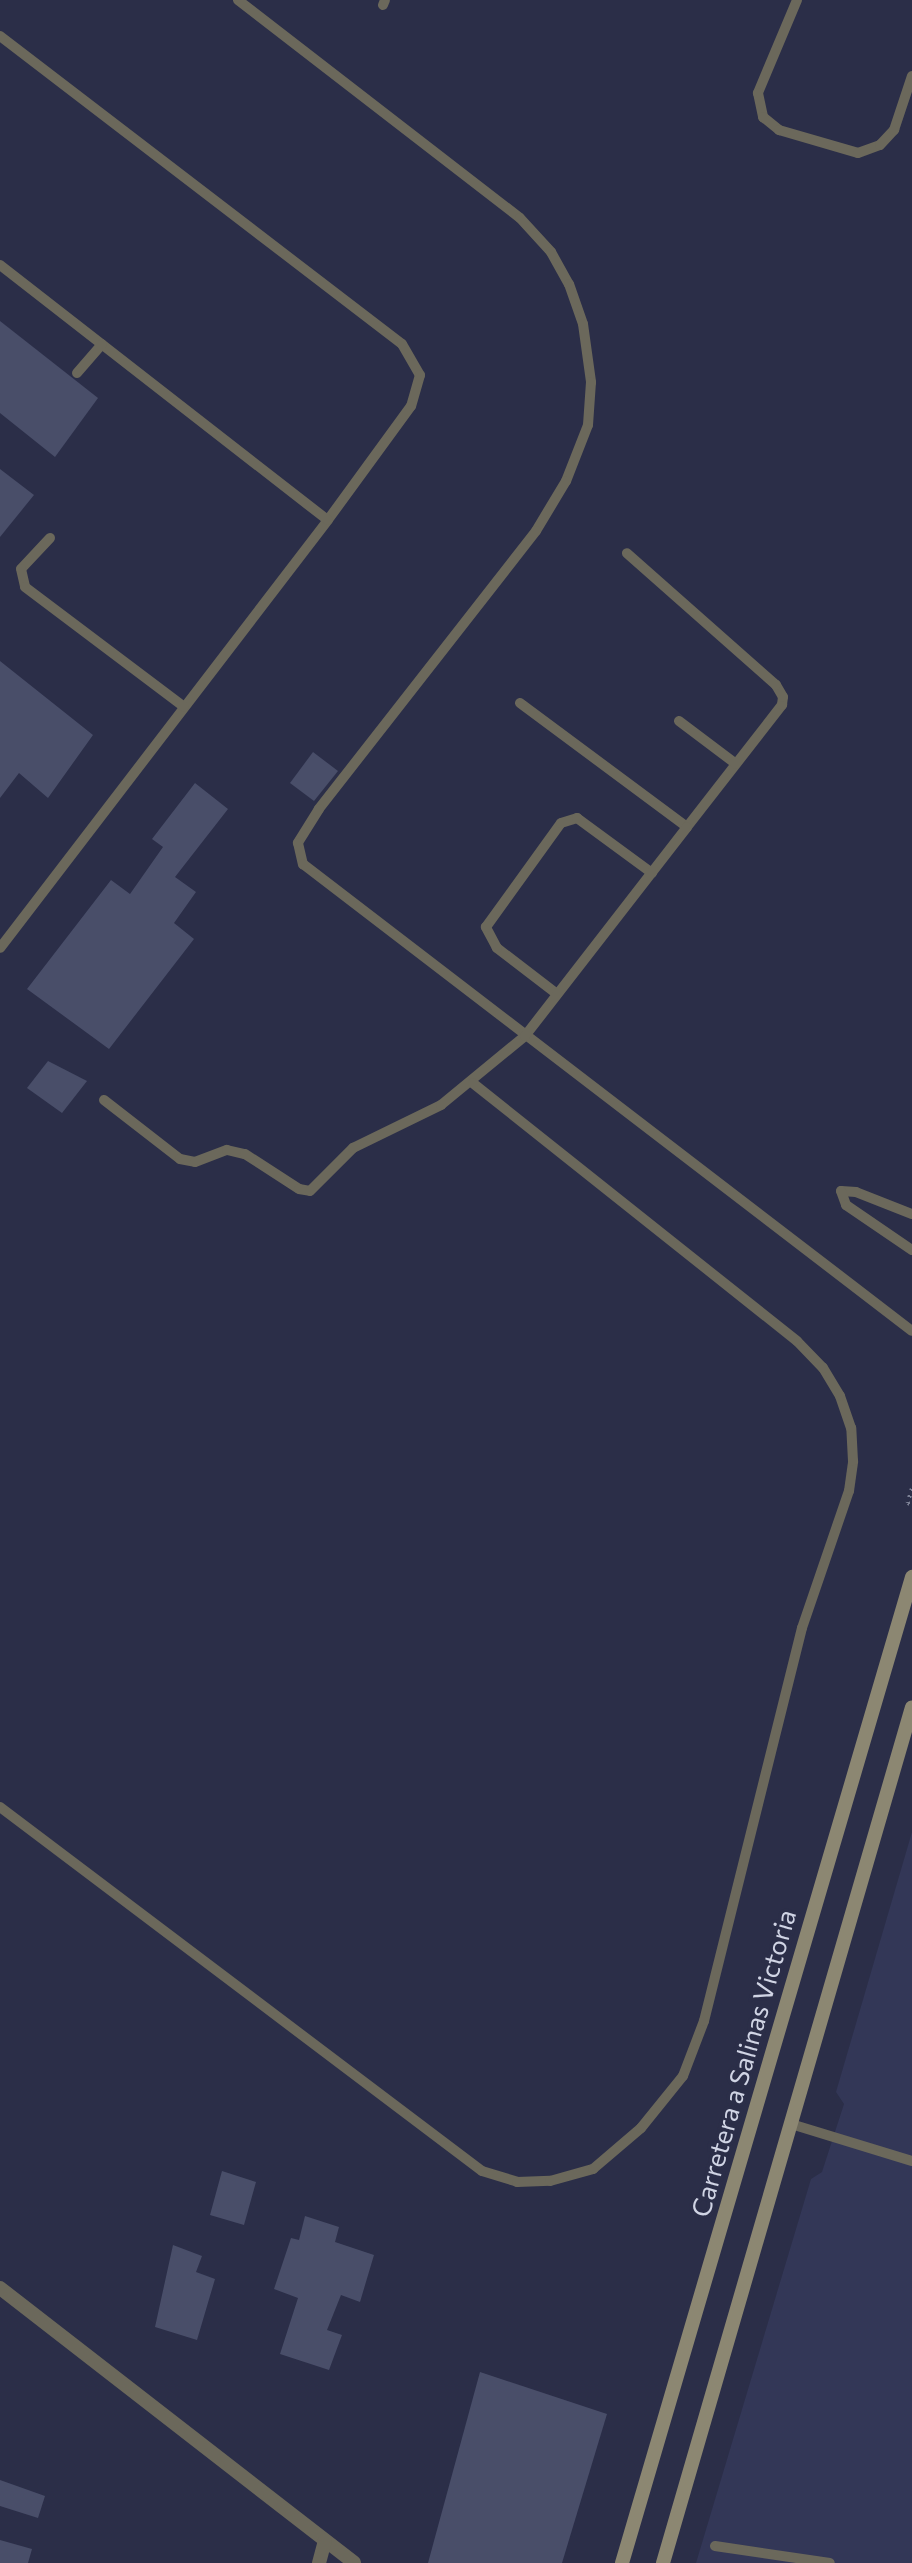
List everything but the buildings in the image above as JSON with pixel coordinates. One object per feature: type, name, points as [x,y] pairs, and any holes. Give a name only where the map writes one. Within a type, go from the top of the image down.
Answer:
[{"type":"main road","name":"Carretera a Salinas Victoria","points":[[622,2563],[912,1577]]},
{"type":"main road","points":[[663,2563],[912,1707]]},
{"type":"street","points":[[0,2288],[354,2563]]},
{"type":"street","points":[[319,2563],[325,2541]]},
{"type":"lane","points":[[238,0],[520,218],[551,252],[583,324],[591,382],[588,425],[566,481],[536,531],[319,809],[298,843],[303,864],[912,1331]]},
{"type":"lane","points":[[797,0],[758,93],[763,117],[779,130],[858,153],[880,145],[894,130],[912,76]]},
{"type":"lane","points":[[0,36],[402,344],[420,375],[411,406],[328,520],[0,948]]},
{"type":"lane","points":[[0,265],[328,520]]},
{"type":"lane","points":[[78,373],[102,344]]},
{"type":"lane","points":[[50,538],[21,569],[25,587],[184,707]]},
{"type":"lane","points":[[104,1100],[180,1159],[195,1162],[227,1150],[246,1154],[299,1189],[310,1191],[353,1148],[441,1105],[473,1083],[525,1036],[782,705],[782,693],[627,553]]},
{"type":"lane","points":[[520,703],[687,827]]},
{"type":"lane","points":[[679,721],[736,764]]},
{"type":"lane","points":[[557,994],[497,948],[486,927],[561,823],[577,818],[652,873]]},
{"type":"lane","points":[[0,1807],[482,2171],[517,2182],[551,2181],[593,2169],[641,2129],[683,2076],[704,2021],[802,1628],[849,1491],[853,1461],[851,1428],[840,1396],[823,1368],[797,1342],[473,1083]]},
{"type":"lane","points":[[912,1214],[848,1189],[841,1191],[846,1205],[912,1250]]},
{"type":"lane","points":[[791,2124],[912,2161]]},
{"type":"lane","points":[[715,2546],[830,2563]]},
{"type":"path","points":[[912,1489],[908,1503],[912,1504]]},
{"type":"shaded area","points":[[912,1832],[912,2563],[696,2563],[811,2179],[822,2172],[844,2104],[836,2092]]}]
